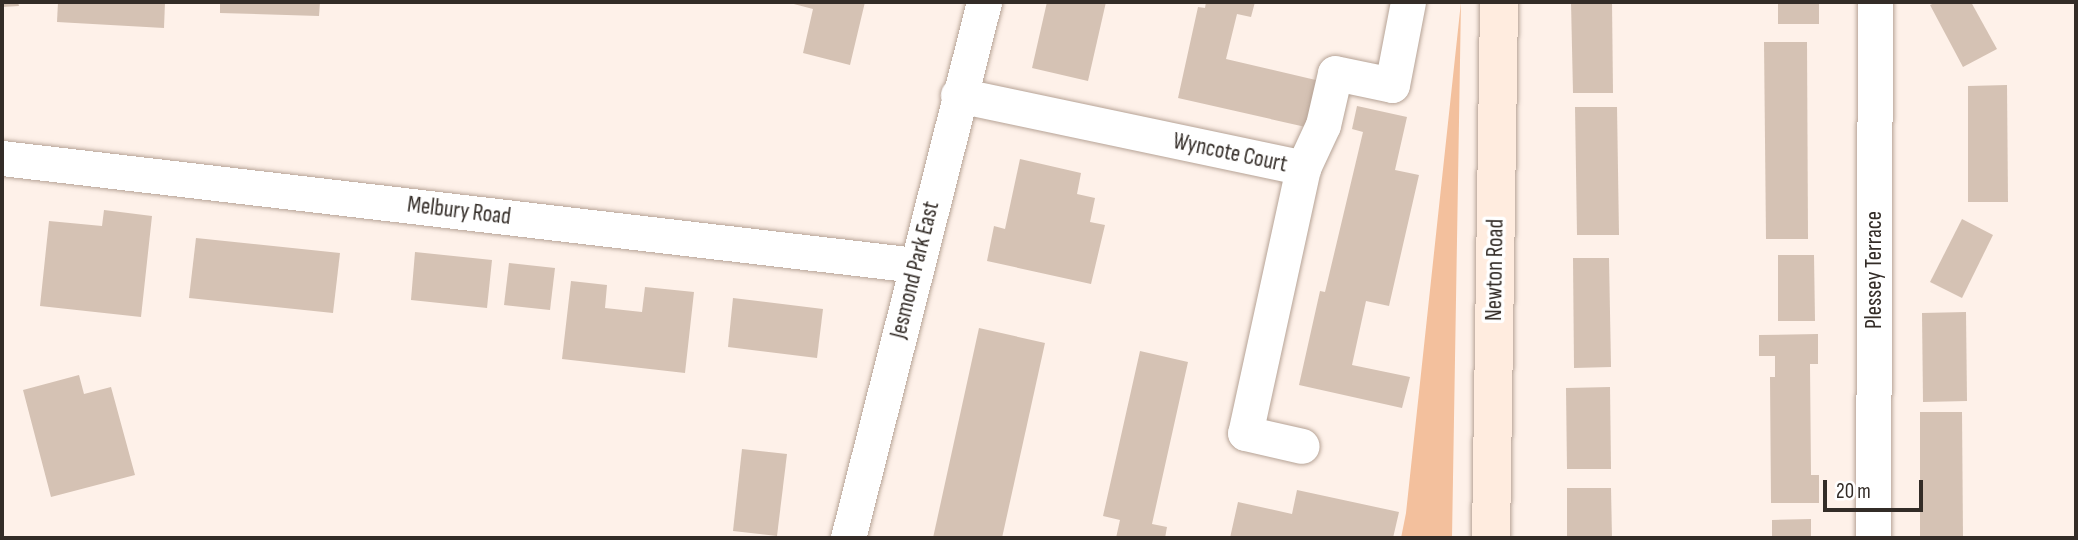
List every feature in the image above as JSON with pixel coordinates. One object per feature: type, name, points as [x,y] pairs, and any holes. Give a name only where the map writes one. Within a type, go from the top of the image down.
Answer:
[{"type":"street","name":"Jesmond Park East","points":[[848,538],[958,95],[984,2]]},
{"type":"street","points":[[1303,168],[1323,125],[1335,73],[1392,85],[1408,2]]},
{"type":"street","name":"Newton Road","points":[[1491,538],[1499,2]]},
{"type":"street","name":"Plessey Terrace","points":[[1873,538],[1875,2]]},
{"type":"street","name":"Wyncote Court","points":[[958,95],[1303,168],[1245,433],[1302,446]]},
{"type":"street","name":"Melbury Road","points":[[2,158],[916,265]]},
{"type":"shaded area","points":[[1461,2],[1452,538],[1401,538],[1406,513]]},
{"type":"building","points":[[2,2],[18,2],[19,6],[2,7]]},
{"type":"building","points":[[58,2],[165,2],[164,28],[57,22]]},
{"type":"building","points":[[220,2],[320,2],[319,16],[220,13]]},
{"type":"building","points":[[786,2],[865,2],[850,65],[803,53],[813,9]]},
{"type":"building","points":[[1047,2],[1106,2],[1088,81],[1032,68]]},
{"type":"building","points":[[1206,2],[1255,2],[1251,17],[1237,14],[1226,59],[1320,81],[1310,128],[1178,98],[1198,7],[1205,8]]},
{"type":"building","points":[[1571,2],[1612,2],[1613,93],[1573,93]]},
{"type":"building","points":[[1778,2],[1819,2],[1819,24],[1778,24]]},
{"type":"building","points":[[1937,2],[1971,2],[1997,49],[1963,67],[1930,5]]},
{"type":"building","points":[[1764,42],[1807,42],[1808,239],[1766,239]]},
{"type":"building","points":[[2007,85],[2008,202],[1968,202],[1968,86]]},
{"type":"building","points":[[1357,106],[1407,117],[1395,170],[1419,175],[1389,306],[1366,301],[1352,365],[1410,377],[1402,408],[1299,385],[1320,291],[1325,292],[1363,132],[1352,129]]},
{"type":"building","points":[[1575,107],[1617,107],[1619,235],[1577,235]]},
{"type":"building","points":[[1020,159],[1081,173],[1077,194],[1095,198],[1090,222],[1105,225],[1091,284],[987,261],[994,226],[1005,229]]},
{"type":"building","points":[[104,210],[152,216],[141,317],[40,306],[49,221],[102,226]]},
{"type":"building","points":[[1962,219],[1993,235],[1962,298],[1930,282]]},
{"type":"building","points":[[196,238],[340,253],[333,313],[189,298]]},
{"type":"building","points":[[415,252],[492,260],[487,308],[411,300]]},
{"type":"building","points":[[1778,255],[1814,255],[1815,321],[1778,321]]},
{"type":"building","points":[[1573,258],[1609,258],[1611,367],[1574,368]]},
{"type":"building","points":[[509,263],[555,268],[550,310],[504,305]]},
{"type":"building","points":[[571,281],[607,285],[605,308],[642,312],[645,287],[694,292],[685,373],[562,359]]},
{"type":"building","points":[[733,298],[823,309],[817,358],[728,347]]},
{"type":"building","points":[[1966,312],[1967,401],[1923,402],[1922,313]]},
{"type":"building","points":[[979,328],[1045,343],[1002,538],[933,538]]},
{"type":"building","points":[[1818,334],[1818,364],[1810,364],[1811,475],[1819,475],[1819,503],[1771,503],[1770,377],[1775,377],[1775,356],[1759,356],[1759,335]]},
{"type":"building","points":[[1140,351],[1188,362],[1152,524],[1167,527],[1165,538],[1116,538],[1120,520],[1103,516]]},
{"type":"building","points":[[79,375],[84,394],[111,387],[135,475],[51,497],[23,390]]},
{"type":"building","points":[[1610,387],[1611,469],[1567,469],[1566,388]]},
{"type":"building","points":[[1920,412],[1962,412],[1963,538],[1920,538]]},
{"type":"building","points":[[742,449],[787,454],[777,536],[733,531]]},
{"type":"building","points":[[1567,488],[1611,488],[1612,538],[1567,538]]},
{"type":"building","points":[[1297,490],[1399,512],[1393,538],[1230,538],[1238,502],[1292,514]]},
{"type":"building","points":[[1811,519],[1811,538],[1772,538],[1772,520]]}]
